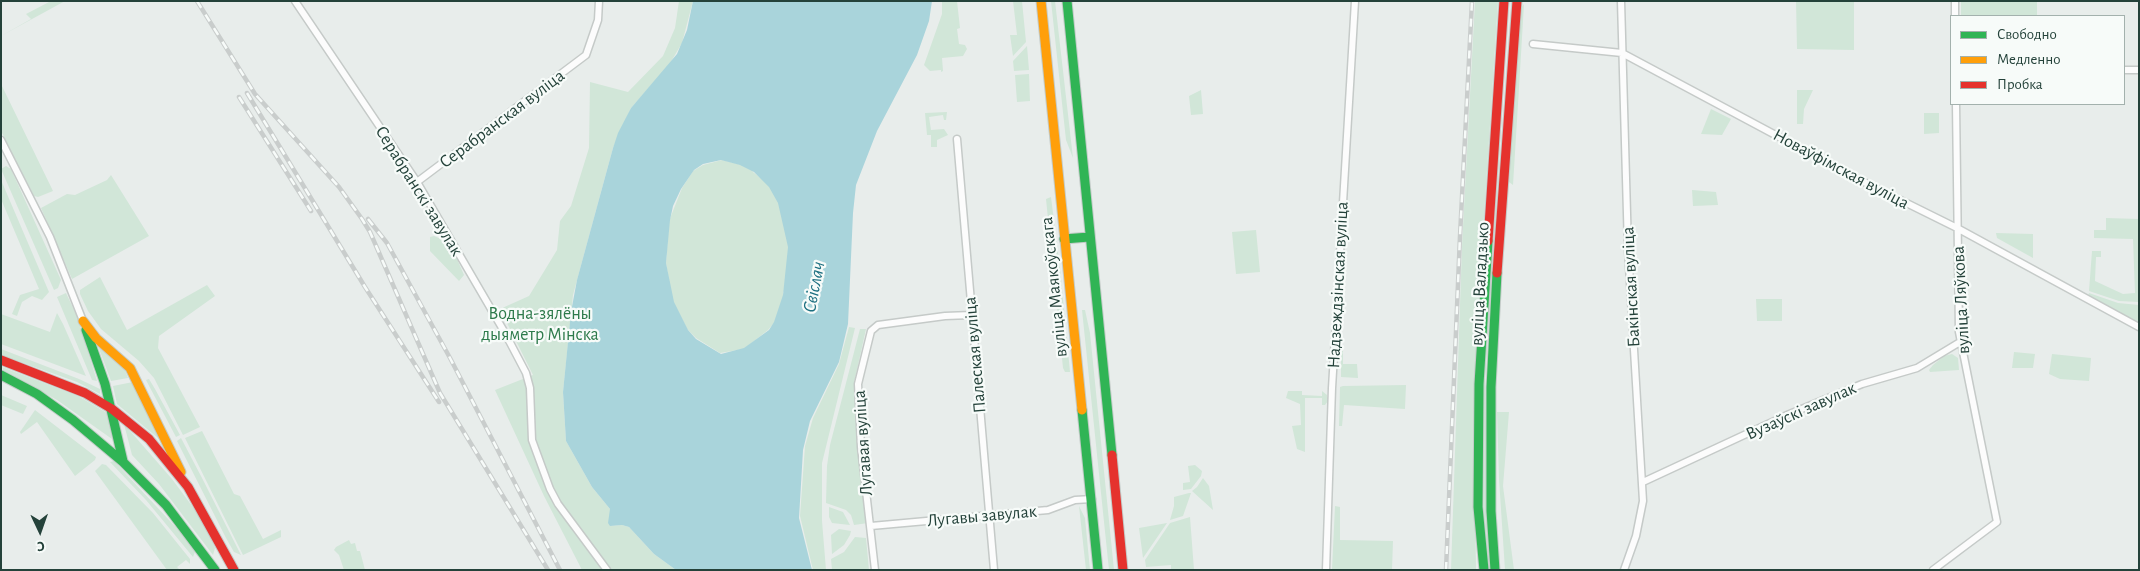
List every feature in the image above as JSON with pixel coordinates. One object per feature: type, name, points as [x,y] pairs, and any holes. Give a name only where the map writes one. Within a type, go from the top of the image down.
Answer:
[{"type":"main road","name":"вуліца Маякоўскага","points":[[1041,1],[1098,570]]},
{"type":"main road","points":[[1067,1],[1088,237],[1123,570]]},
{"type":"main road","name":"вуліца Валадзько","points":[[1484,570],[1478,507],[1479,384],[1504,1]]},
{"type":"main road","name":"вуліца Валадзько","points":[[1495,570],[1491,511],[1491,387],[1502,190],[1517,1]]},
{"type":"main road","points":[[1064,239],[1088,237]]},
{"type":"main road","points":[[83,321],[112,409],[123,462]]},
{"type":"main road","points":[[83,321],[96,338],[130,368],[230,568]]},
{"type":"main road","points":[[1,360],[84,393],[112,409],[149,439],[188,486]]},
{"type":"main road","points":[[1,375],[52,404],[123,462],[166,505],[202,548],[215,570]]},
{"type":"street","name":"Серабранскі завулак","points":[[295,1],[417,182],[505,333],[526,373],[530,388],[532,440],[542,469],[558,504],[607,570]]},
{"type":"street","name":"Серабранская вуліца","points":[[417,182],[586,55],[598,20],[599,1]]},
{"type":"street","name":"Надзеждзінская вуліца","points":[[1326,570],[1332,388],[1354,1]]},
{"type":"street","name":"Бакінская вуліца","points":[[1621,1],[1628,249],[1643,482],[1643,501],[1638,529],[1624,570]]},
{"type":"street","points":[[1955,1],[1955,15]]},
{"type":"street","name":"Новаўфімская вуліца","points":[[1533,44],[1622,53],[1856,178],[1957,228],[2139,327]]},
{"type":"street","points":[[2125,70],[2139,70]]},
{"type":"street","name":"вуліца Ляўкова","points":[[1934,570],[1997,522],[1960,342],[1956,105]]},
{"type":"street","name":"Палеская вуліца","points":[[957,139],[994,570]]},
{"type":"street","points":[[1,140],[50,237],[83,321]]},
{"type":"street","name":"Лугавая вуліца","points":[[874,570],[861,447],[858,384],[871,331],[878,325],[945,316],[971,315]]},
{"type":"street","name":"Вузаўскі завулак","points":[[1643,482],[1785,416],[1888,374],[1916,368],[1960,342]]},
{"type":"street","name":"Лугавы завулак","points":[[870,526],[1048,510],[1074,500],[1092,499]]},
{"type":"green space","points":[[51,1],[65,1],[1,36],[31,19],[26,14]]},
{"type":"green space","name":"Водна-зялёны дыяметр Мінска","points":[[679,1],[693,1],[682,43],[669,65],[631,108],[613,148],[573,295],[563,392],[566,441],[592,487],[610,509],[610,526],[622,525],[629,527],[654,554],[676,570],[582,570],[544,496],[495,390],[533,375],[500,309],[529,296],[557,250],[560,221],[571,206],[589,148],[590,82],[628,92],[663,56],[675,28]]},
{"type":"green space","points":[[942,1],[957,1],[960,28],[957,29],[959,44],[965,45],[967,49],[963,56],[942,58],[943,71],[930,71],[924,65],[942,14]]},
{"type":"green space","points":[[1013,1],[1022,1],[1026,42],[1013,56],[1010,35],[1017,35]]},
{"type":"green space","points":[[1051,1],[1055,1],[1073,158],[1066,140]]},
{"type":"green space","points":[[1475,1],[1498,1],[1482,247],[1474,412],[1476,570],[1451,570],[1462,246]]},
{"type":"green space","points":[[1509,1],[1485,383],[1489,570],[1484,513],[1484,383]]},
{"type":"green space","points":[[1796,1],[1854,1],[1854,50],[1797,49]]},
{"type":"green space","points":[[1961,1],[2037,1],[2037,15],[1961,15]]},
{"type":"green space","points":[[1524,4],[1513,185],[1509,182],[1514,89],[1521,8]]},
{"type":"green space","points":[[1027,46],[1029,70],[1014,71],[1013,61]]},
{"type":"green space","points":[[1029,74],[1030,101],[1017,102],[1015,75]]},
{"type":"green space","points":[[1,84],[53,191],[38,197],[34,196],[1,131]]},
{"type":"green space","points":[[1201,90],[1203,114],[1191,115],[1189,96]]},
{"type":"green space","points":[[1797,90],[1813,90],[1804,109],[1803,124],[1797,124]]},
{"type":"green space","points":[[1711,109],[1731,119],[1722,135],[1701,134]]},
{"type":"green space","points":[[947,112],[946,120],[944,120],[943,115],[929,117],[931,130],[944,129],[948,135],[937,140],[937,147],[931,147],[931,135],[927,135],[925,113]]},
{"type":"green space","points":[[1924,113],[1939,113],[1939,133],[1924,134]]},
{"type":"green space","points":[[722,160],[750,167],[753,172],[768,184],[782,203],[790,248],[788,252],[786,289],[783,292],[783,306],[777,323],[774,323],[744,349],[720,353],[696,338],[687,329],[672,300],[666,263],[669,221],[682,188],[693,171],[703,165]]},
{"type":"green space","points":[[6,166],[11,169],[61,280],[58,288],[54,290],[1,169]]},
{"type":"green space","points":[[111,175],[149,236],[72,279],[41,208],[67,194],[75,195],[107,180]]},
{"type":"green space","points":[[1,180],[49,292],[42,300],[32,296],[22,302],[17,316],[12,314],[20,295],[39,289],[1,199]]},
{"type":"green space","points":[[1692,190],[1716,192],[1718,205],[1693,206]]},
{"type":"green space","points":[[1051,197],[1070,372],[1065,372],[1063,368],[1046,199]]},
{"type":"green space","points":[[2106,218],[2139,219],[2139,302],[2119,301],[2089,291],[2092,251],[2101,251],[2101,257],[2096,257],[2095,281],[2123,294],[2135,293],[2133,239],[2094,238],[2094,230],[2106,230]]},
{"type":"green space","points":[[1256,230],[1260,272],[1236,274],[1232,232]]},
{"type":"green space","points":[[1996,233],[2033,234],[2033,258],[1997,238]]},
{"type":"green space","points":[[434,236],[448,242],[454,252],[464,275],[459,281],[430,251],[430,237]]},
{"type":"green space","points":[[100,277],[127,330],[207,285],[215,296],[159,336],[158,348],[200,427],[183,435],[154,378],[139,361],[101,329],[88,311],[80,290]]},
{"type":"green space","points":[[66,293],[77,316],[97,381],[92,380],[57,297]]},
{"type":"green space","points":[[2089,293],[2118,303],[2139,305],[2139,325],[2088,296]]},
{"type":"green space","points":[[1756,299],[1782,299],[1782,321],[1757,321]]},
{"type":"green space","points":[[1082,310],[1085,310],[1090,333],[1114,570],[1109,570]]},
{"type":"green space","points":[[57,313],[86,376],[1,344],[1,314],[50,332]]},
{"type":"green space","points":[[849,327],[855,328],[822,463],[822,521],[826,570],[813,570],[800,516],[805,446],[813,418],[839,364]]},
{"type":"green space","points":[[860,329],[866,329],[854,383],[868,523],[854,525],[851,515],[846,510],[826,503],[827,466],[830,445]]},
{"type":"green space","points":[[98,346],[125,370],[128,378],[111,381]]},
{"type":"green space","points":[[1,349],[79,379],[100,389],[100,394],[77,382],[1,355]]},
{"type":"green space","points":[[1341,351],[1343,351],[1343,364],[1357,364],[1358,378],[1341,377]]},
{"type":"green space","points":[[2014,352],[2035,354],[2033,368],[2012,368]]},
{"type":"green space","points":[[1952,354],[1958,358],[1959,370],[1930,372],[1929,370],[1933,365],[1944,356]]},
{"type":"green space","points":[[2052,354],[2091,358],[2089,381],[2060,379],[2049,374]]},
{"type":"green space","points":[[2,367],[78,396],[107,413],[112,439],[57,400],[3,370]]},
{"type":"green space","points":[[149,379],[180,435],[176,437],[146,380]]},
{"type":"green space","points":[[133,382],[164,443],[117,404],[113,386]]},
{"type":"green space","points":[[1406,385],[1405,409],[1344,405],[1342,426],[1339,426],[1340,387]]},
{"type":"green space","points":[[1288,391],[1302,391],[1302,395],[1322,396],[1322,391],[1327,395],[1328,401],[1325,405],[1322,405],[1322,398],[1305,398],[1305,452],[1297,449],[1292,426],[1301,425],[1300,404],[1286,398]]},
{"type":"green space","points":[[1,395],[27,406],[23,414],[1,405]]},
{"type":"green space","points":[[35,410],[96,457],[95,460],[75,476],[37,422],[21,434],[20,432]]},
{"type":"green space","points":[[1497,412],[1509,412],[1503,486],[1514,570],[1505,570]]},
{"type":"green space","points":[[124,424],[172,479],[207,528],[215,548],[213,555],[159,484],[132,455]]},
{"type":"green space","points":[[202,431],[234,494],[240,496],[263,539],[281,530],[281,537],[243,555],[185,438]]},
{"type":"green space","points":[[181,438],[241,555],[234,552],[226,538],[177,441]]},
{"type":"green space","points":[[114,461],[183,535],[195,552],[193,557],[146,500],[110,462]]},
{"type":"green space","points":[[102,464],[106,465],[153,513],[190,559],[190,564],[186,560],[177,567],[180,570],[167,570],[95,471]]},
{"type":"green space","points":[[1195,465],[1202,471],[1201,476],[1191,489],[1183,490],[1183,483],[1190,482],[1188,466]]},
{"type":"green space","points":[[1203,478],[1209,486],[1213,510],[1192,491]]},
{"type":"green space","points":[[1191,493],[1183,516],[1170,520],[1174,506],[1174,497]]},
{"type":"green space","points":[[1079,506],[1085,518],[1090,570],[1086,570]]},
{"type":"green space","points":[[1335,506],[1340,507],[1340,540],[1393,541],[1392,570],[1332,570]]},
{"type":"green space","points":[[829,507],[843,512],[850,525],[832,523],[829,517]]},
{"type":"green space","points":[[1190,517],[1194,570],[1171,570],[1171,565],[1146,567],[1145,560],[1170,523]]},
{"type":"green space","points":[[1167,523],[1143,558],[1139,528]]},
{"type":"green space","points":[[839,529],[851,531],[850,535],[844,545],[832,554],[831,535]]},
{"type":"green space","points":[[855,537],[866,538],[869,570],[832,570],[831,559],[844,552]]},
{"type":"green space","points":[[349,540],[351,544],[355,543],[357,551],[360,551],[365,570],[344,570],[339,555],[334,550]]},
{"type":"water","name":"Свіслач","points":[[693,1],[932,1],[929,21],[917,55],[877,131],[856,185],[848,324],[839,362],[810,421],[803,450],[799,518],[812,570],[676,570],[654,554],[629,527],[622,525],[610,526],[608,523],[610,509],[592,487],[566,441],[563,392],[571,312],[577,280],[613,148],[618,133],[631,108],[677,54],[687,30]],"holes":[[[721,160],[740,165],[754,172],[769,187],[778,203],[788,247],[783,295],[774,322],[769,330],[744,348],[721,354],[696,339],[688,330],[674,302],[666,263],[670,220],[673,206],[681,189],[694,170],[703,164]]]},
{"type":"railway","points":[[197,1],[255,94],[339,187],[362,219],[370,232],[440,393],[548,570]]},
{"type":"railway","points":[[1446,570],[1472,1]]},
{"type":"railway","points":[[247,93],[365,287],[439,402]]},
{"type":"railway","points":[[239,97],[311,211]]},
{"type":"railway","points":[[368,219],[387,243],[450,358],[560,570]]},
{"type":"traffic: fast","points":[[1067,1],[1112,455]]},
{"type":"traffic: fast","points":[[1064,239],[1089,237]]},
{"type":"traffic: fast","points":[[1484,570],[1478,507],[1479,384],[1488,241]]},
{"type":"traffic: fast","points":[[1495,570],[1491,511],[1491,387],[1497,273]]},
{"type":"traffic: fast","points":[[86,330],[105,384],[123,461]]},
{"type":"traffic: fast","points":[[1,375],[37,394],[73,420],[123,462],[166,505],[215,570]]},
{"type":"traffic: fast","points":[[1082,410],[1098,570]]},
{"type":"traffic: slow","points":[[1041,1],[1082,410]]},
{"type":"traffic: slow","points":[[83,321],[96,338],[130,368],[181,472]]},
{"type":"traffic: jam","points":[[1488,241],[1504,1]]},
{"type":"traffic: jam","points":[[1497,273],[1517,1]]},
{"type":"traffic: jam","points":[[1,360],[85,393],[112,409],[149,439],[188,487],[234,570]]},
{"type":"traffic: jam","points":[[1112,455],[1123,570]]}]
